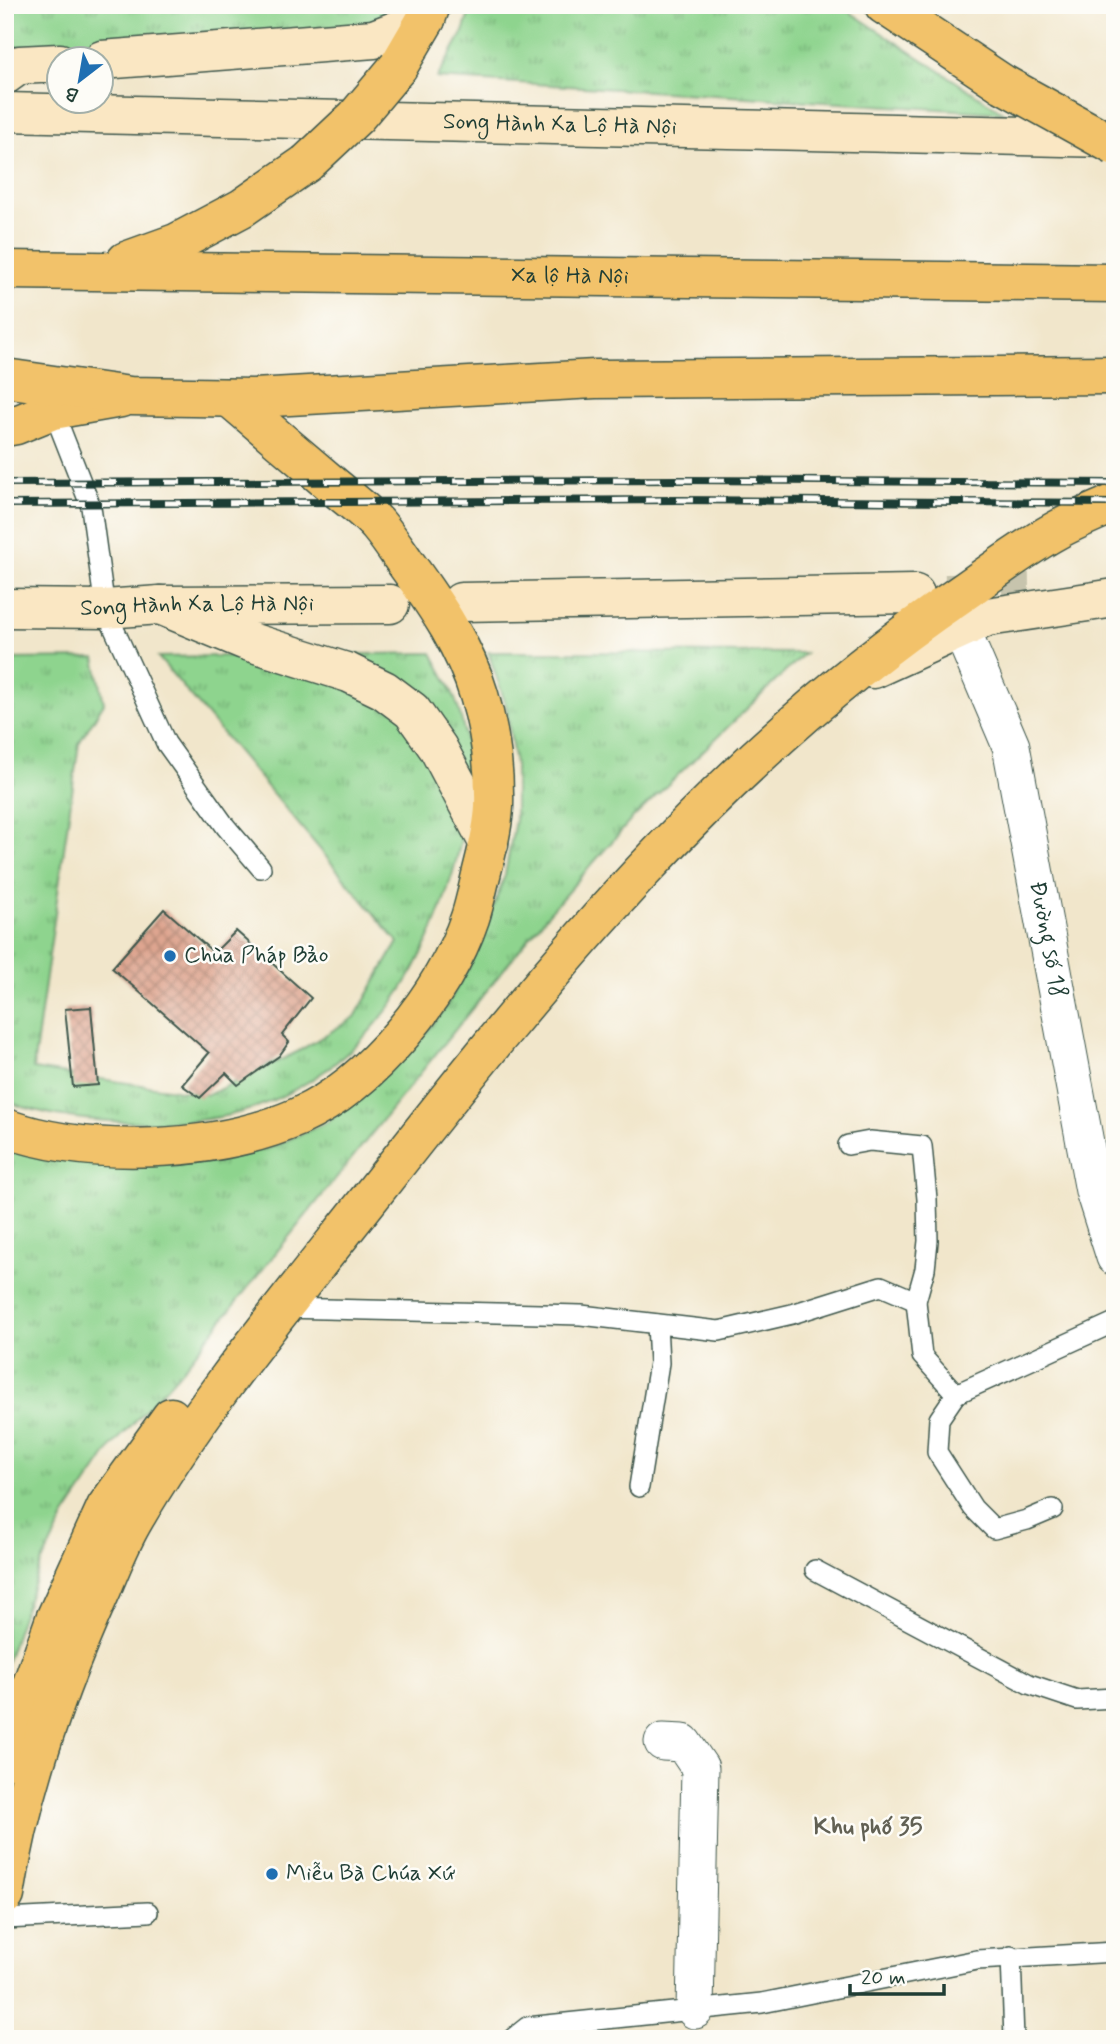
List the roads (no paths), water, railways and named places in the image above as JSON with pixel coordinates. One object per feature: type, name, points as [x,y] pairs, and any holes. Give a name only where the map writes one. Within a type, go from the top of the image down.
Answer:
[{"type":"main road","points":[[884,5],[1003,84],[1115,146]]},
{"type":"main road","points":[[116,59],[374,39],[429,12]]},
{"type":"main road","points":[[101,269],[176,243],[242,208],[307,163],[356,117],[398,67],[429,12]]},
{"type":"main road","points":[[5,75],[19,65],[46,64]]},
{"type":"main road","name":"Song Hành Xa Lộ Hà Nội","points":[[5,111],[1115,138]]},
{"type":"main road","name":"Xa lộ Hà Nội","points":[[12,263],[101,269],[1115,283]]},
{"type":"main road","points":[[5,378],[48,396],[230,398],[595,379],[1115,375]]},
{"type":"main road","points":[[5,427],[48,396]]},
{"type":"main road","points":[[5,1128],[63,1142],[112,1147],[165,1146],[212,1141],[256,1132],[300,1116],[341,1092],[377,1061],[412,1022],[443,975],[469,919],[494,808],[492,753],[479,694],[454,635],[378,524],[230,398]]},
{"type":"main road","points":[[5,1895],[11,1860],[42,1744],[82,1632],[130,1526],[195,1424],[282,1308],[494,1040],[579,939],[660,852],[833,688],[900,635],[1055,531],[1115,503]]},
{"type":"main road","points":[[1029,592],[1115,590]]},
{"type":"main road","points":[[461,602],[915,594]]},
{"type":"main road","points":[[833,688],[987,617],[1115,598]]},
{"type":"main road","name":"Song Hành Xa Lộ Hà Nội","points":[[5,608],[390,604]]},
{"type":"main road","points":[[160,605],[244,640],[349,673],[393,697],[412,711],[438,748],[488,844]]},
{"type":"main road","points":[[5,1760],[55,1619],[106,1507],[179,1405],[296,1253],[561,924],[640,837],[721,758],[869,629],[900,635]]},
{"type":"street","name":"Đường số 18","points":[[961,629],[1011,747],[1094,1191],[1115,1257]]},
{"type":"street","points":[[663,1742],[683,1744],[700,1768],[695,2010]]},
{"type":"lane","points":[[48,396],[91,507],[105,608],[166,743],[226,827],[261,868]]},
{"type":"lane","points":[[848,1145],[870,1141],[922,1146],[928,1199],[925,1269],[916,1301],[922,1356],[956,1394]]},
{"type":"lane","points":[[282,1308],[581,1315],[719,1331],[792,1314],[881,1286],[916,1301]]},
{"type":"lane","points":[[1053,1509],[994,1529],[973,1508],[937,1452],[939,1419],[956,1394],[1115,1321]]},
{"type":"lane","points":[[639,1487],[659,1363],[657,1324]]},
{"type":"lane","points":[[815,1570],[1029,1684],[1077,1700],[1115,1698]]},
{"type":"lane","points":[[5,1919],[148,1912]]},
{"type":"lane","points":[[512,2039],[527,2027],[762,2003],[977,1960],[1115,1952]]},
{"type":"lane","points":[[1011,1956],[1014,2039]]},
{"type":"tunnel","points":[[945,593],[1029,592]]},
{"type":"railway","points":[[5,483],[682,480],[1115,483]]},
{"type":"railway","points":[[5,504],[680,500],[1115,503]]},
{"type":"place","name":"Chùa Pháp Bảo","points":[[170,956]]},
{"type":"place","name":"Miễu Bà Chúa Xứ","points":[[272,1874]]},
{"type":"district","name":"Khu phố 35","points":[[868,1827]]}]
